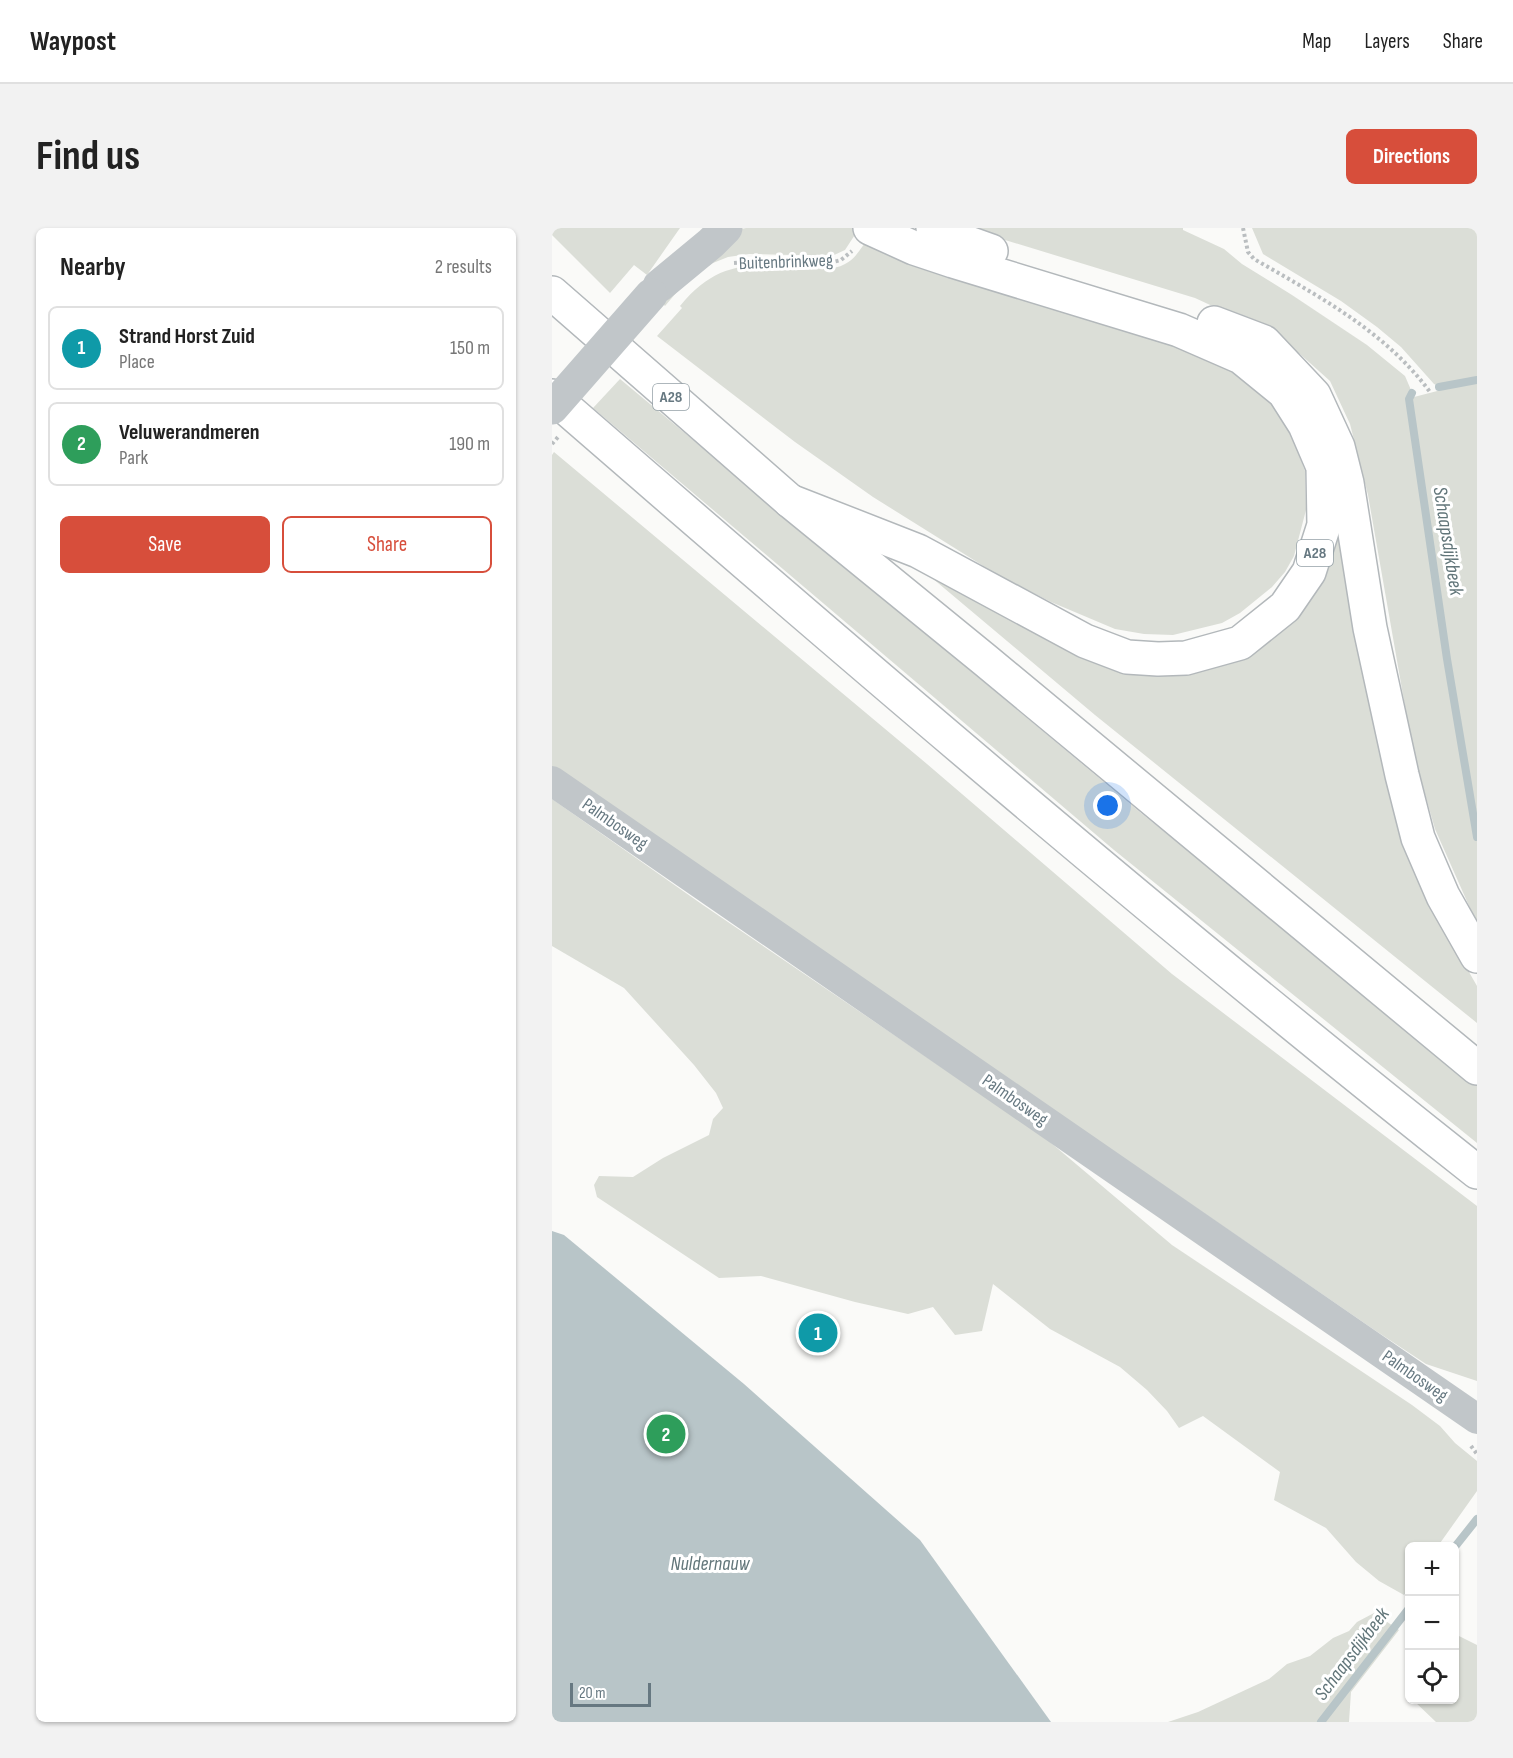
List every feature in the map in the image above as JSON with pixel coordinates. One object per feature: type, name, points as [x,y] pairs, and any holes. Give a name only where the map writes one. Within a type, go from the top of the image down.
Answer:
[{"type":"highway","name":"A28","points":[[933,228],[960,240],[1185,313],[1264,342],[1314,395],[1338,447],[1345,474],[1370,628],[1418,838],[1443,896],[1477,956]]},
{"type":"highway","name":"A28","points":[[790,501],[918,551],[1085,641],[1128,657],[1138,658],[1186,658],[1240,643],[1285,607],[1309,572],[1324,525],[1323,467],[1305,425],[1284,392],[1241,357],[1179,330],[914,248],[863,237]]},
{"type":"highway","name":"A28","points":[[552,293],[790,501],[986,660],[1477,1068]]},
{"type":"highway","points":[[552,396],[863,667],[1315,1044],[1477,1172]]},
{"type":"street","name":"Buitenbrinkweg","points":[[655,291],[693,228]]},
{"type":"street","name":"Buitenbrinkweg","points":[[552,408],[655,291],[726,228]]},
{"type":"street","name":"Palmbosweg","points":[[552,781],[1477,1419]]},
{"type":"path","points":[[1243,228],[1248,252],[1254,259],[1351,316],[1415,371],[1430,392]]},
{"type":"path","name":"Buitenbrinkweg","points":[[725,266],[765,260],[829,263],[850,255],[863,237]]},
{"type":"shaded area","points":[[552,228],[680,228],[647,275],[634,265],[610,293],[552,235]]},
{"type":"shaded area","points":[[853,228],[858,230],[845,250],[832,256],[749,254],[728,257],[713,263],[687,280],[665,306],[663,304],[696,268],[741,229]]},
{"type":"shaded area","points":[[966,228],[1183,228],[1224,249],[1242,264],[1367,345],[1405,376],[1414,397],[1445,389],[1434,384],[1401,347],[1377,327],[1341,301],[1263,254],[1252,228],[1477,228],[1477,924],[1435,829],[1413,752],[1368,495],[1350,424],[1330,381],[1300,354],[1258,327],[1195,298]]},
{"type":"shaded area","points":[[869,237],[1172,333],[1255,381],[1286,420],[1305,471],[1306,510],[1294,556],[1285,572],[1272,587],[1240,613],[1222,623],[1173,635],[1144,634],[1115,629],[1051,602],[993,572],[873,497],[795,442],[657,336],[694,291],[722,273],[736,268],[767,265],[836,268],[852,259]]},
{"type":"shaded area","points":[[620,379],[1141,813],[1477,1083],[1477,1143],[1114,850],[593,408]]},
{"type":"shaded area","points":[[554,452],[927,764],[1172,974],[1477,1206],[1477,1381],[1426,1364],[1376,1331],[552,766],[552,455]]},
{"type":"shaded area","points":[[1339,505],[1450,939],[1477,986],[1477,1023],[1095,715],[894,546],[1085,652],[1253,644]]},
{"type":"shaded area","points":[[552,799],[703,905],[1044,1137],[1172,1245],[1412,1405],[1440,1426],[1455,1443],[1477,1461],[1477,1491],[1441,1542],[1405,1542],[1404,1595],[1379,1581],[1356,1562],[1326,1528],[1274,1500],[1280,1472],[1203,1416],[1179,1428],[1147,1390],[1120,1367],[1050,1329],[993,1284],[982,1331],[955,1335],[933,1307],[908,1314],[761,1276],[719,1278],[597,1197],[594,1185],[599,1176],[633,1177],[663,1158],[709,1135],[713,1119],[723,1108],[716,1093],[694,1065],[624,988],[552,946]]},
{"type":"shaded area","points":[[1374,1613],[1399,1630],[1351,1692],[1349,1722],[1168,1722],[1198,1712],[1269,1679],[1287,1664],[1310,1656],[1333,1638],[1349,1631],[1357,1622]]},
{"type":"shaded area","points":[[1459,1636],[1477,1645],[1477,1722],[1436,1722],[1417,1704],[1459,1704]]},
{"type":"water","name":"Nuldernauw","points":[[552,1231],[564,1235],[744,1384],[920,1540],[1051,1722],[552,1722]]},
{"type":"waterway","name":"Schaapsdijkbeek","points":[[1439,387],[1477,380]]},
{"type":"waterway","name":"Schaapsdijkbeek","points":[[1412,393],[1409,399],[1447,659],[1477,837]]},
{"type":"waterway","name":"Schaapsdijkbeek","points":[[1459,1542],[1477,1519]]},
{"type":"waterway","name":"Schaapsdijkbeek","points":[[1321,1722],[1405,1613]]},
{"type":"place","name":"Strand Horst Zuid","points":[[818,1333]]},
{"type":"place","name":"Veluwerandmeren","points":[[666,1434]]}]
